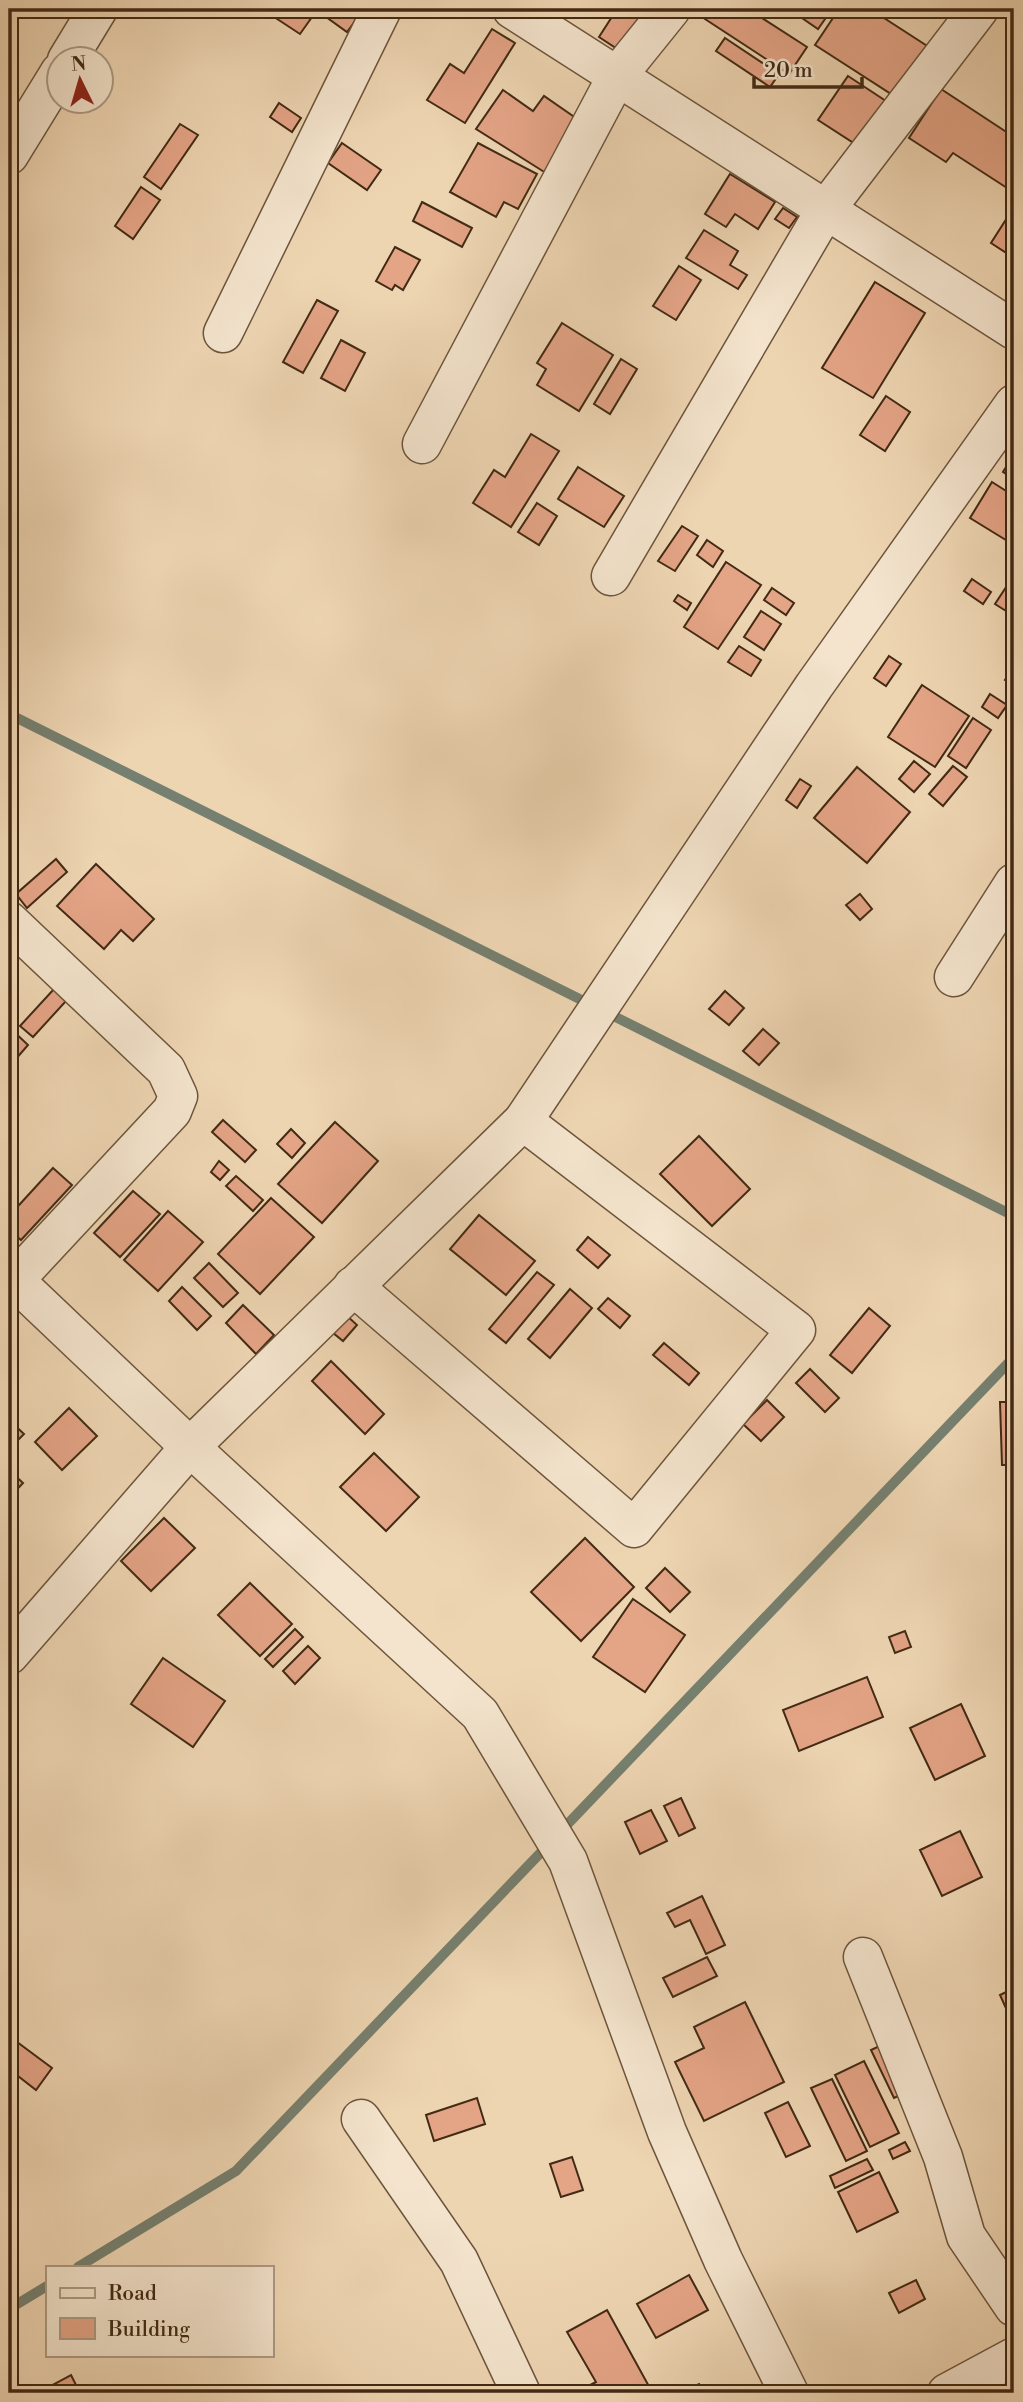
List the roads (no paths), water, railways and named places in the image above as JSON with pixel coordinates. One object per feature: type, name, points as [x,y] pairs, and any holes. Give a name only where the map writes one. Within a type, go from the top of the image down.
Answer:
[{"type":"street","points":[[76,46],[99,9]]},
{"type":"street","points":[[223,333],[382,9]]},
{"type":"street","points":[[512,9],[1014,330]]},
{"type":"street","points":[[422,444],[617,76],[671,9]]},
{"type":"street","points":[[611,576],[826,209],[979,9]]},
{"type":"street","points":[[9,155],[46,95]]},
{"type":"street","points":[[9,1655],[190,1447],[523,1121],[814,686],[1014,404]]},
{"type":"street","points":[[954,977],[1014,884]]},
{"type":"street","points":[[9,922],[166,1070],[178,1096],[172,1111],[10,1280],[480,1714],[568,1861],[667,2132],[723,2260],[789,2393]]},
{"type":"street","points":[[353,1286],[634,1528],[796,1330],[523,1121]]},
{"type":"street","points":[[863,1957],[943,2157],[966,2236],[1014,2307]]},
{"type":"street","points":[[361,2119],[459,2261],[521,2393]]},
{"type":"street","points":[[947,2393],[1014,2357]]},
{"type":"waterway","points":[[9,714],[1014,1216]]},
{"type":"waterway","points":[[560,1832],[1014,1357]]},
{"type":"waterway","points":[[80,2266],[236,2171],[549,1844]]},
{"type":"waterway","points":[[9,2309],[46,2287]]}]
